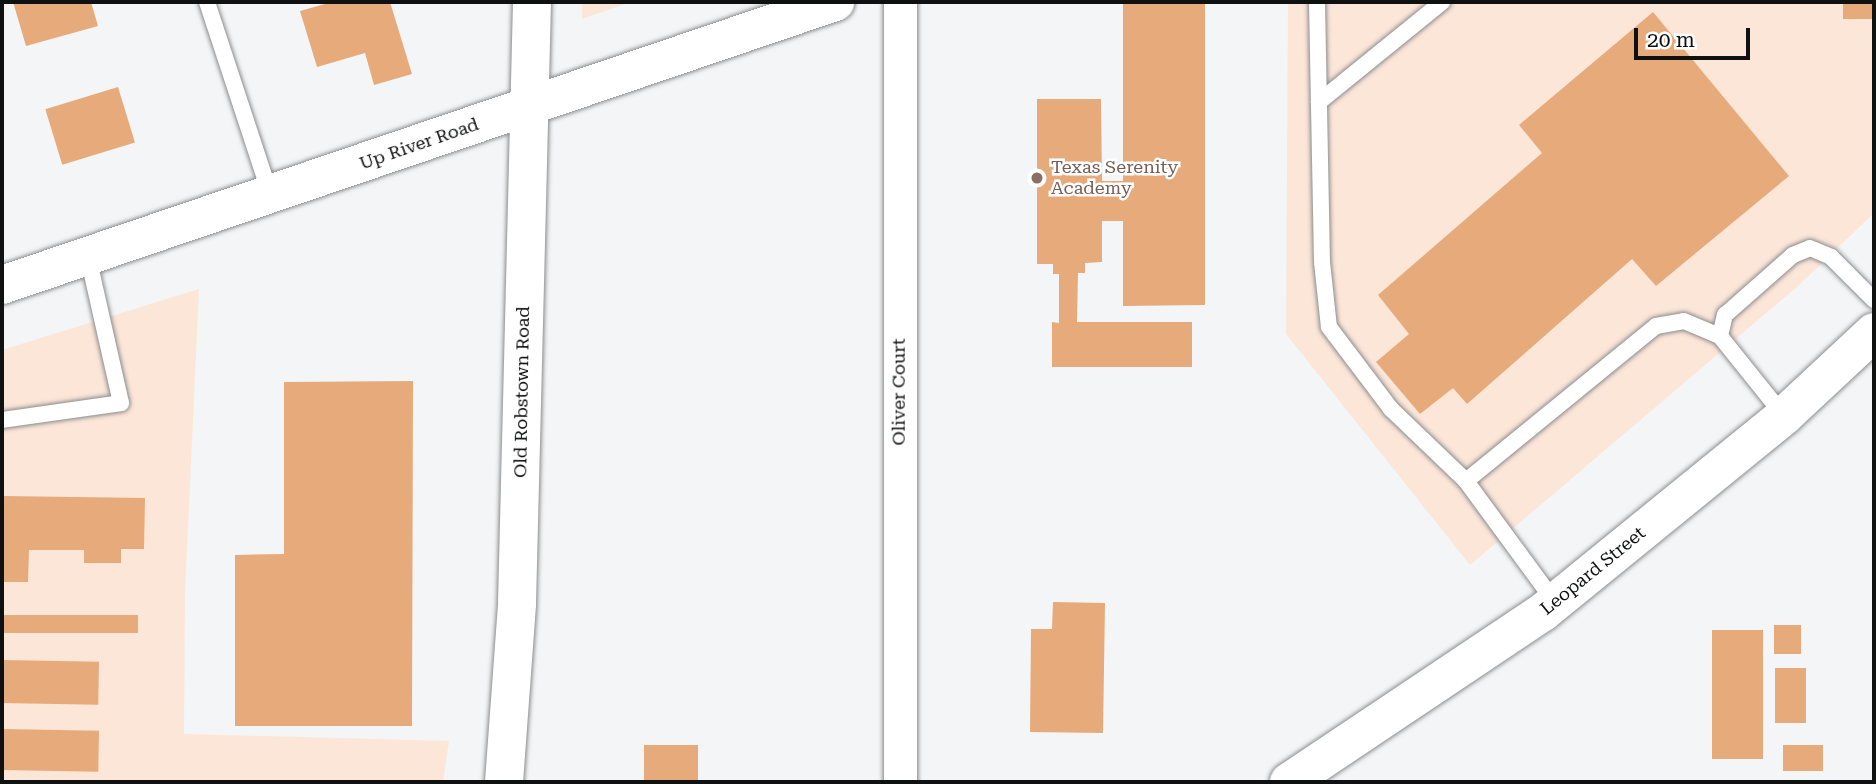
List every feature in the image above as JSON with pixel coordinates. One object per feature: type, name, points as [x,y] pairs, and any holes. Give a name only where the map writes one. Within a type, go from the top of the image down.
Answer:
[{"type":"street","name":"Old Robstown Road","points":[[504,782],[517,603],[532,2]]},
{"type":"street","name":"Up River Road","points":[[2,285],[835,2]]},
{"type":"street","name":"Oliver Court","points":[[900,2],[900,782]]},
{"type":"street","name":"Leopard Street","points":[[1289,782],[1555,602],[1784,416],[1874,332]]},
{"type":"lane","points":[[207,2],[270,194]]},
{"type":"lane","points":[[1317,2],[1322,262],[1329,327],[1391,409],[1466,481],[1555,602]]},
{"type":"lane","points":[[1319,102],[1442,2]]},
{"type":"lane","points":[[1720,336],[1725,315],[1793,255],[1810,248],[1831,257],[1874,300]]},
{"type":"lane","points":[[2,420],[121,402],[88,255]]},
{"type":"lane","points":[[1466,481],[1656,326],[1684,321],[1720,336],[1784,416]]},
{"type":"shaded area","points":[[582,2],[631,2],[582,19]]},
{"type":"shaded area","points":[[1288,2],[1874,2],[1874,213],[1798,286],[1470,565],[1286,334]]},
{"type":"shaded area","points":[[199,289],[185,593],[184,734],[449,741],[443,782],[2,782],[2,350]]},
{"type":"building","points":[[13,2],[91,2],[98,26],[26,46]]},
{"type":"building","points":[[332,2],[390,2],[412,74],[374,85],[365,53],[317,67],[300,11]]},
{"type":"building","points":[[1123,2],[1205,2],[1205,305],[1123,306],[1123,221],[1102,221],[1102,262],[1085,263],[1085,273],[1078,273],[1077,322],[1192,322],[1192,367],[1052,367],[1052,322],[1059,323],[1059,274],[1053,274],[1053,264],[1037,264],[1037,99],[1101,99],[1102,181],[1123,181]]},
{"type":"building","points":[[1843,2],[1874,2],[1874,19],[1843,19]]},
{"type":"building","points":[[1653,12],[1789,176],[1656,286],[1632,259],[1467,404],[1453,388],[1420,414],[1376,362],[1409,334],[1378,295],[1542,153],[1519,125]]},
{"type":"building","points":[[118,87],[135,142],[62,165],[45,109]]},
{"type":"building","points":[[413,381],[412,726],[235,726],[235,555],[284,554],[284,382]]},
{"type":"building","points":[[2,496],[145,498],[144,549],[121,549],[121,563],[84,563],[84,550],[29,550],[28,582],[2,582]]},
{"type":"building","points":[[1053,602],[1105,603],[1103,733],[1030,732],[1031,629],[1052,629]]},
{"type":"building","points":[[2,615],[138,615],[138,633],[2,633]]},
{"type":"building","points":[[1774,625],[1801,625],[1801,654],[1774,654]]},
{"type":"building","points":[[1712,630],[1763,630],[1763,759],[1712,759]]},
{"type":"building","points":[[2,660],[99,662],[98,705],[2,703]]},
{"type":"building","points":[[1775,668],[1806,668],[1806,723],[1775,723]]},
{"type":"building","points":[[2,729],[99,731],[98,772],[2,770]]},
{"type":"building","points":[[644,745],[698,745],[698,782],[644,782]]},
{"type":"building","points":[[1783,745],[1823,745],[1823,771],[1783,771]]},
{"type":"place","name":"Texas Serenity Academy","points":[[1037,178]]}]
